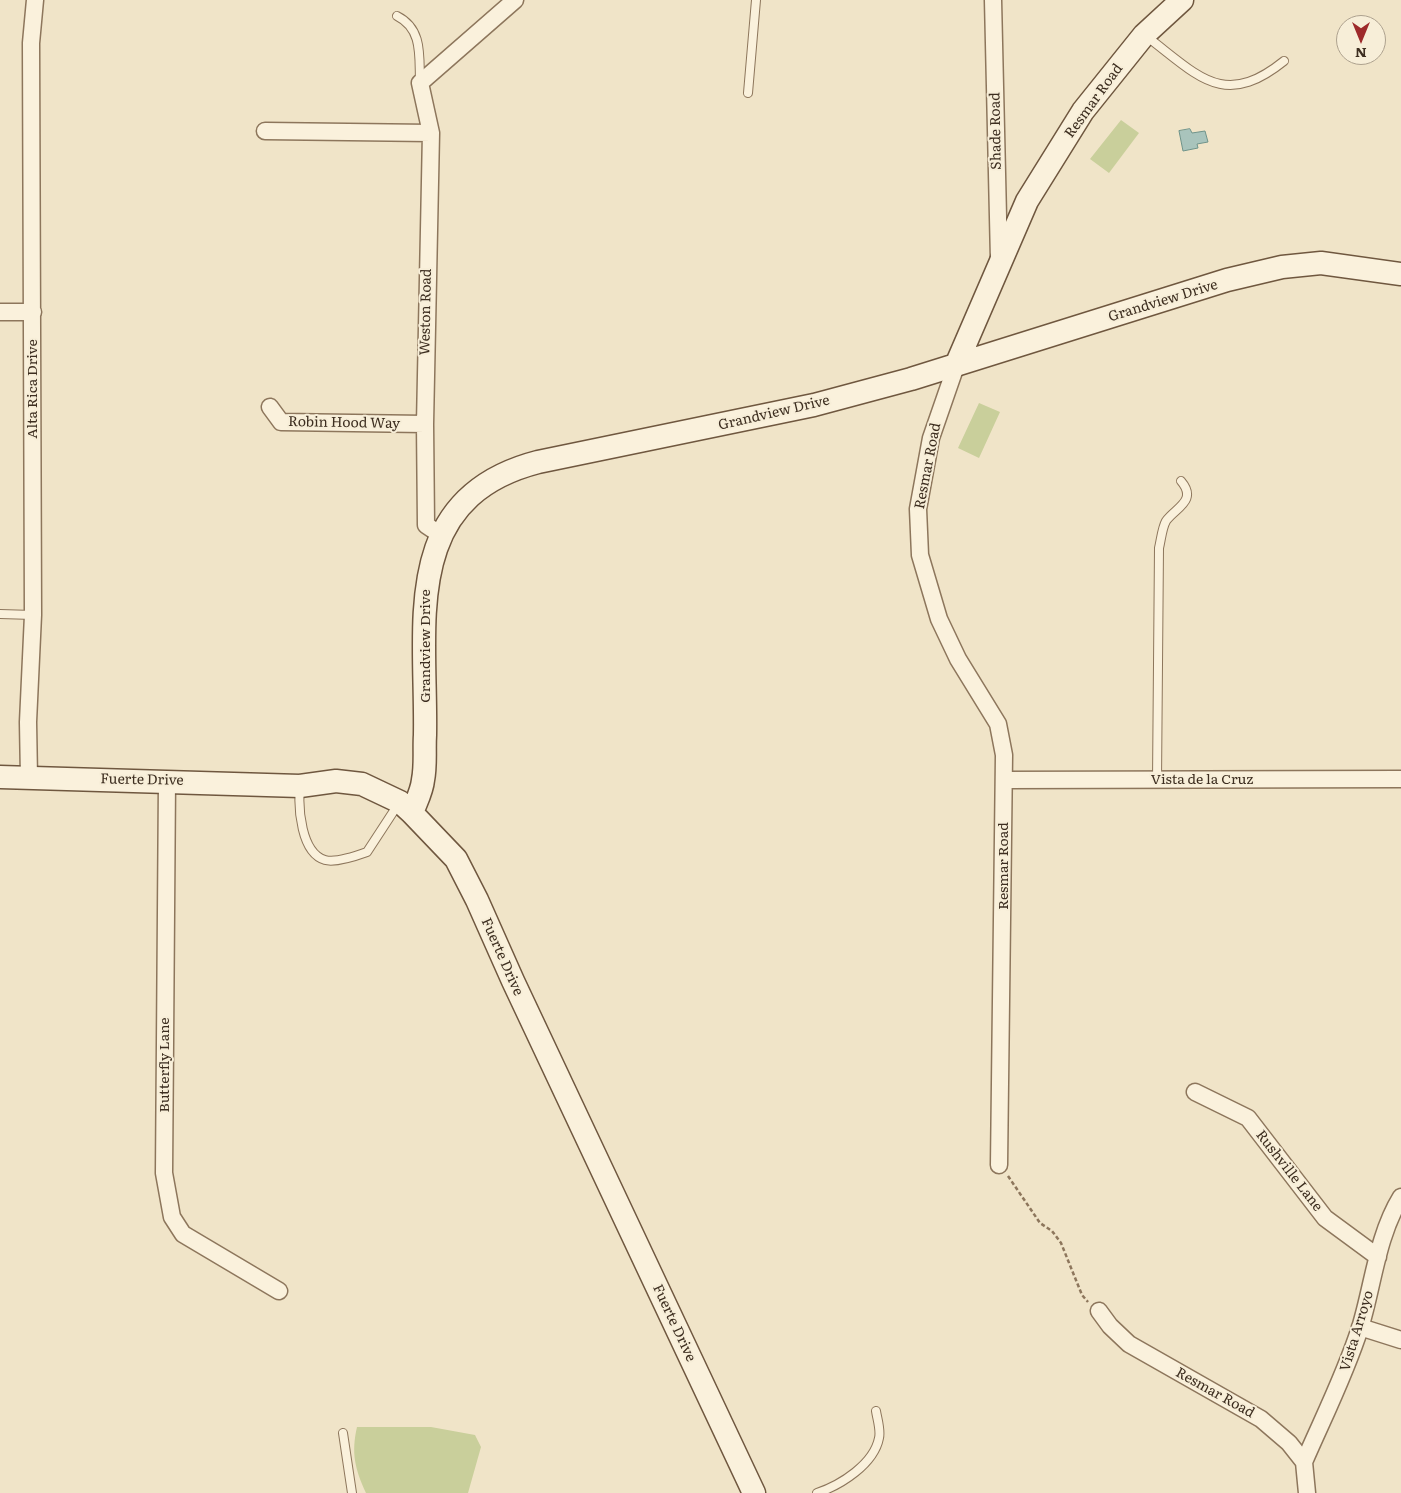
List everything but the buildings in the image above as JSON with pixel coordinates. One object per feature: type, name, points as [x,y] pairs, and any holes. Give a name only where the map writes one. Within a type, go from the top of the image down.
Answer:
[{"type":"street","name":"Alta Rica Drive","points":[[29,778],[28,722],[33,615],[31,43],[35,0]]},
{"type":"street","points":[[420,83],[515,0]]},
{"type":"street","name":"Shade Road","points":[[993,0],[999,262]]},
{"type":"street","name":"Resmar Road","points":[[999,1165],[1004,755],[998,724],[958,659],[938,619],[920,555],[918,508],[931,438],[956,364],[1027,201],[1083,111],[1144,35],[1182,0]]},
{"type":"street","name":"Weston Road","points":[[420,83],[431,133],[425,424],[426,525],[441,535]]},
{"type":"street","points":[[265,131],[431,133]]},
{"type":"street","name":"Grandview Drive","points":[[406,807],[423,781],[426,581],[434,550],[441,535],[458,509],[475,492],[494,479],[523,466],[814,405],[956,364],[1227,280],[1282,267],[1321,263],[1401,274]]},
{"type":"street","points":[[0,312],[33,312]]},
{"type":"street","name":"Robin Hood Way","points":[[270,407],[281,422],[425,424]]},
{"type":"street","name":"Fuerte Drive","points":[[0,777],[300,786],[336,781],[362,784],[406,807],[456,859],[477,900],[517,990],[754,1493]]},
{"type":"street","name":"Vista de la Cruz","points":[[1004,780],[1401,779]]},
{"type":"street","name":"Butterfly Lane","points":[[168,781],[164,1173],[172,1217],[182,1234],[279,1291]]},
{"type":"street","name":"Rushville Lane","points":[[1195,1092],[1248,1118],[1325,1218],[1351,1239],[1378,1257]]},
{"type":"street","name":"Vista Arroyo","points":[[1304,1462],[1341,1382],[1360,1327],[1378,1257],[1401,1197]]},
{"type":"street","name":"Resmar Road","points":[[1099,1311],[1110,1326],[1129,1344],[1261,1419],[1289,1443],[1304,1462]]},
{"type":"street","points":[[1360,1327],[1401,1340]]},
{"type":"street","points":[[1304,1462],[1307,1493]]},
{"type":"lane","points":[[748,93],[756,0]]},
{"type":"lane","points":[[397,16],[407,21],[419,39],[420,83]]},
{"type":"lane","points":[[1144,35],[1201,77],[1223,86],[1241,86],[1255,81],[1284,61]]},
{"type":"lane","points":[[1157,780],[1159,548],[1167,520],[1183,506],[1186,495],[1185,485],[1181,481]]},
{"type":"lane","points":[[0,614],[33,615]]},
{"type":"lane","points":[[300,786],[299,803],[304,837],[315,855],[326,861],[367,852],[406,807]]},
{"type":"lane","points":[[817,1493],[831,1488],[855,1472],[870,1457],[880,1437],[876,1411]]},
{"type":"lane","points":[[343,1433],[352,1493]]},
{"type":"path","points":[[999,1165],[1040,1223],[1052,1231],[1060,1244],[1082,1295],[1099,1311]]},
{"type":"green space","points":[[1121,120],[1139,133],[1109,173],[1090,159]]},
{"type":"green space","points":[[979,403],[1000,412],[979,458],[958,448]]},
{"type":"green space","points":[[357,1427],[431,1427],[475,1435],[481,1447],[468,1493],[366,1493],[355,1461],[354,1445]]},
{"type":"water","points":[[1190,129],[1192,133],[1205,131],[1208,142],[1197,144],[1198,148],[1183,151],[1179,131]]}]
